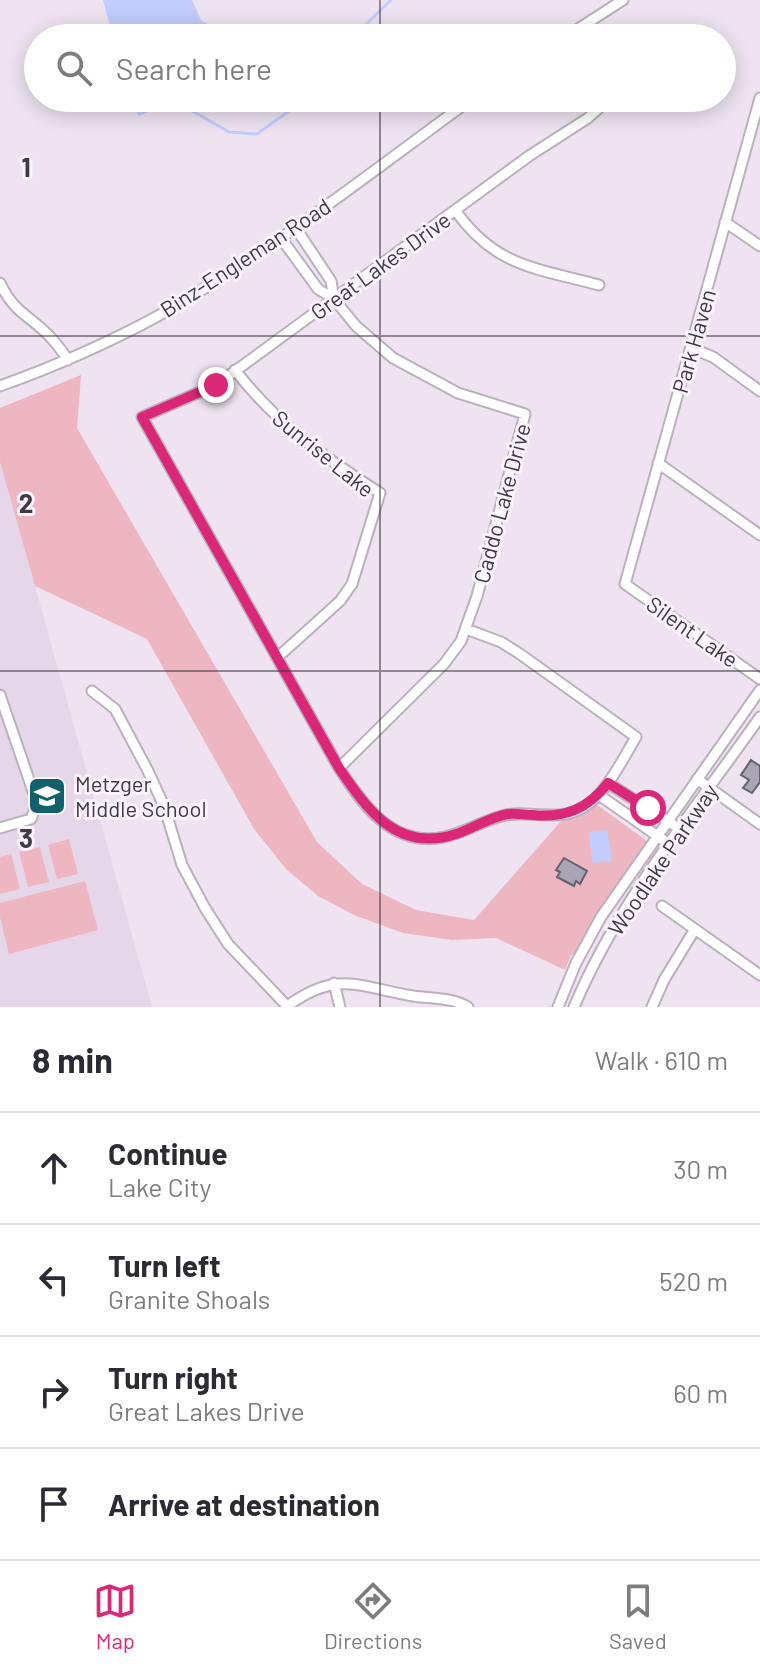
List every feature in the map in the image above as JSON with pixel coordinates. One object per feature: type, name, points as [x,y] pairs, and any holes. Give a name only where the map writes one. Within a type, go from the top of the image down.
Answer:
[{"type":"street","points":[[586,24],[623,0]]},
{"type":"street","name":"Park Haven","points":[[625,584],[760,98]]},
{"type":"street","name":"Binz-Engleman Road","points":[[0,386],[68,360],[158,315],[281,238],[454,112]]},
{"type":"street","name":"Great Lakes Drive","points":[[278,657],[142,417],[203,392],[595,112]]},
{"type":"street","points":[[455,210],[473,235],[499,255],[599,285]]},
{"type":"street","points":[[725,222],[760,246]]},
{"type":"street","name":"Caddo Lake Drive","points":[[295,227],[331,281],[334,299]]},
{"type":"street","name":"Caddo Lake Drive","points":[[281,238],[318,289],[334,299],[356,326],[393,358],[458,393],[525,414],[466,629],[444,664],[339,768]]},
{"type":"street","points":[[305,272],[320,262]]},
{"type":"street","points":[[0,283],[7,299],[19,313],[52,338],[68,360]]},
{"type":"street","points":[[691,348],[713,357],[760,391]]},
{"type":"street","name":"Sunrise Lake","points":[[235,370],[297,436],[330,462],[380,493],[352,584],[340,601],[278,657]]},
{"type":"street","points":[[658,463],[760,535]]},
{"type":"street","name":"Silent Lake","points":[[625,584],[760,679]]},
{"type":"street","points":[[278,657],[339,768],[364,804],[385,824],[405,835],[438,838],[510,814],[562,815],[585,807],[608,783],[636,737],[510,648],[466,629]]},
{"type":"street","name":"Woodlake Parkway","points":[[558,1007],[576,963],[597,925],[760,690]]},
{"type":"street","points":[[92,691],[115,709],[147,769],[164,806],[182,865],[205,908],[228,944],[287,1007],[305,993],[334,983],[361,984],[403,994],[457,1000],[468,1007]]},
{"type":"street","points":[[0,695],[37,803],[31,819],[0,828]]},
{"type":"street","name":"Woodlake Parkway","points":[[574,1007],[611,932],[669,844],[760,717]]},
{"type":"street","points":[[697,779],[760,824]]},
{"type":"street","points":[[608,783],[680,829]]},
{"type":"street","points":[[599,795],[669,844]]},
{"type":"street","points":[[631,819],[641,804]]},
{"type":"street","points":[[662,906],[760,975]]},
{"type":"street","points":[[597,925],[611,932]]},
{"type":"street","points":[[652,1007],[664,980],[695,929]]},
{"type":"street","points":[[334,983],[340,1007]]},
{"type":"shaded area","points":[[81,375],[77,428],[317,842],[362,884],[416,910],[474,920],[562,820],[583,813],[596,804],[647,841],[596,914],[565,970],[496,938],[452,940],[403,933],[354,915],[318,896],[286,869],[254,829],[147,639],[35,586],[0,462],[0,408]]},
{"type":"shaded area","name":"Metzger Middle School","points":[[0,462],[35,586],[152,1007],[0,1007]]},
{"type":"shaded area","points":[[69,839],[78,874],[57,879],[48,845]]},
{"type":"shaded area","points":[[40,847],[49,882],[28,887],[19,852]]},
{"type":"shaded area","points":[[11,854],[20,889],[0,894],[0,857]]},
{"type":"shaded area","points":[[85,881],[98,930],[9,954],[0,917],[0,903]]},
{"type":"water","points":[[103,0],[192,0],[201,20],[207,24],[109,24]]},
{"type":"water","points":[[607,830],[612,861],[592,863],[589,832]]},
{"type":"building","points":[[751,760],[760,766],[760,782],[752,793],[743,788],[749,780],[741,775]]},
{"type":"building","points":[[564,858],[587,871],[580,884],[576,881],[574,886],[557,877],[560,872],[556,870]]},
{"type":"waterway","points":[[366,24],[391,0]]},
{"type":"waterway","points":[[194,112],[229,132],[257,134],[288,112]]},
{"type":"place","name":"Metzger Middle School","points":[[47,796]]},
{"type":"route","points":[[216,385],[142,417],[339,768],[371,812],[405,835],[438,838],[510,814],[562,815],[576,811],[593,801],[608,783],[648,808]]}]
